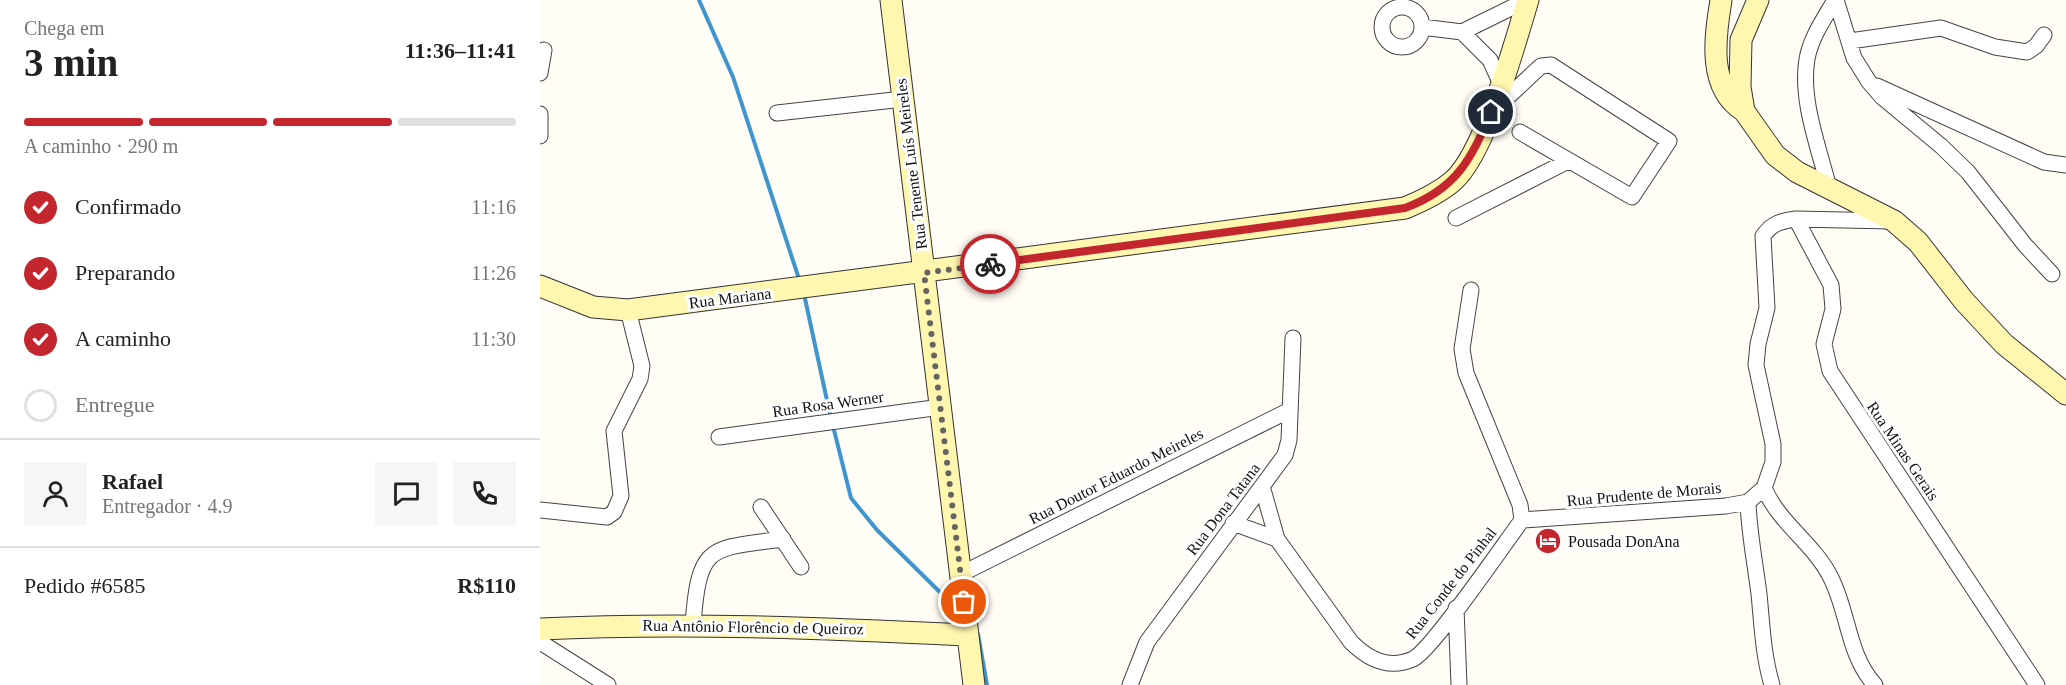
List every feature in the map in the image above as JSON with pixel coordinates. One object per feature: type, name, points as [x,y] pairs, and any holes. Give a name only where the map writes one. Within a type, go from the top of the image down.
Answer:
[{"type":"street","name":"Rua Tenente Luís Meireles","points":[[891,0],[961,574],[965,630],[974,685]]},
{"type":"street","points":[[1422,27],[1462,32],[1528,0]]},
{"type":"street","name":"Rua Mariana","points":[[540,286],[593,307],[628,310],[816,288],[1405,208],[1426,200],[1454,180],[1467,162],[1491,112],[1528,0]]},
{"type":"street","points":[[1721,0],[1716,31],[1719,75],[1733,104],[1744,111],[1775,155],[1797,172],[1894,221],[1918,242],[1964,301],[2004,344],[2066,394]]},
{"type":"street","points":[[1744,111],[1740,87],[1741,40],[1758,0]]},
{"type":"street","points":[[1829,188],[1806,91],[1806,74],[1815,34],[1835,0]]},
{"type":"street","points":[[1835,0],[1854,58],[1869,82],[1882,98],[1941,146],[1968,172],[2025,245],[2052,274]]},
{"type":"street","points":[[1850,41],[1941,28],[1995,47],[2026,52],[2036,46],[2044,35]]},
{"type":"street","points":[[1462,32],[1490,60],[1500,82]]},
{"type":"street","points":[[540,73],[544,50]]},
{"type":"street","points":[[1491,112],[1541,66],[1551,65],[1669,141],[1632,197],[1520,132]]},
{"type":"street","points":[[1869,82],[2044,162],[2066,165]]},
{"type":"street","points":[[777,112],[903,99]]},
{"type":"street","points":[[540,114],[540,136]]},
{"type":"street","points":[[1456,218],[1568,161]]},
{"type":"street","points":[[1772,685],[1767,667],[1759,592],[1750,543],[1748,502],[1764,488],[1773,462],[1773,444],[1756,365],[1758,344],[1767,308],[1763,236],[1770,227],[1780,221],[1796,219],[1894,221]]},
{"type":"street","name":"Rua Minas Gerais","points":[[1796,219],[1831,285],[1833,309],[1824,344],[1830,371],[2037,685]]},
{"type":"street","points":[[1471,290],[1462,349],[1466,373],[1516,495],[1522,520]]},
{"type":"street","points":[[540,510],[607,517],[618,505],[621,496],[614,431],[640,379],[642,366],[628,310]]},
{"type":"street","name":"Rua Dona Tatana","points":[[1130,685],[1147,642],[1285,455],[1289,440],[1288,411],[1293,338]]},
{"type":"street","name":"Rua Rosa Werner","points":[[719,437],[941,407]]},
{"type":"street","name":"Rua Doutor Eduardo Meireles","points":[[961,574],[1288,411]]},
{"type":"street","name":"Rua Conde do Pinhal","points":[[1262,486],[1276,539],[1351,642],[1364,655],[1378,662],[1400,663],[1415,658],[1522,520]]},
{"type":"street","points":[[1764,488],[1771,503],[1821,560],[1830,576],[1861,669],[1875,685]]},
{"type":"street","name":"Rua Prudente de Morais","points":[[1522,520],[1657,512],[1748,502]]},
{"type":"street","points":[[761,507],[801,567]]},
{"type":"street","points":[[1233,524],[1276,539]]},
{"type":"street","points":[[693,624],[702,567],[712,553],[730,546],[783,539]]},
{"type":"street","points":[[1456,608],[1459,685]]},
{"type":"street","name":"Rua Antônio Florêncio de Queiroz","points":[[540,629],[693,624],[965,630]]},
{"type":"street","points":[[540,642],[608,685]]},
{"type":"waterway","points":[[699,0],[733,77],[800,282]]},
{"type":"waterway","points":[[804,294],[831,419]]},
{"type":"waterway","points":[[833,426],[851,498],[877,530],[956,608]]},
{"type":"waterway","points":[[978,634],[987,685]]},
{"type":"way so far","points":[[964,602],[924,273],[990,264]]},
{"type":"place","name":"Pousada DonAna","points":[[1548,541]]},
{"type":"route","points":[[990,264],[1405,208],[1426,200],[1454,180],[1482,135],[1491,112]]}]
